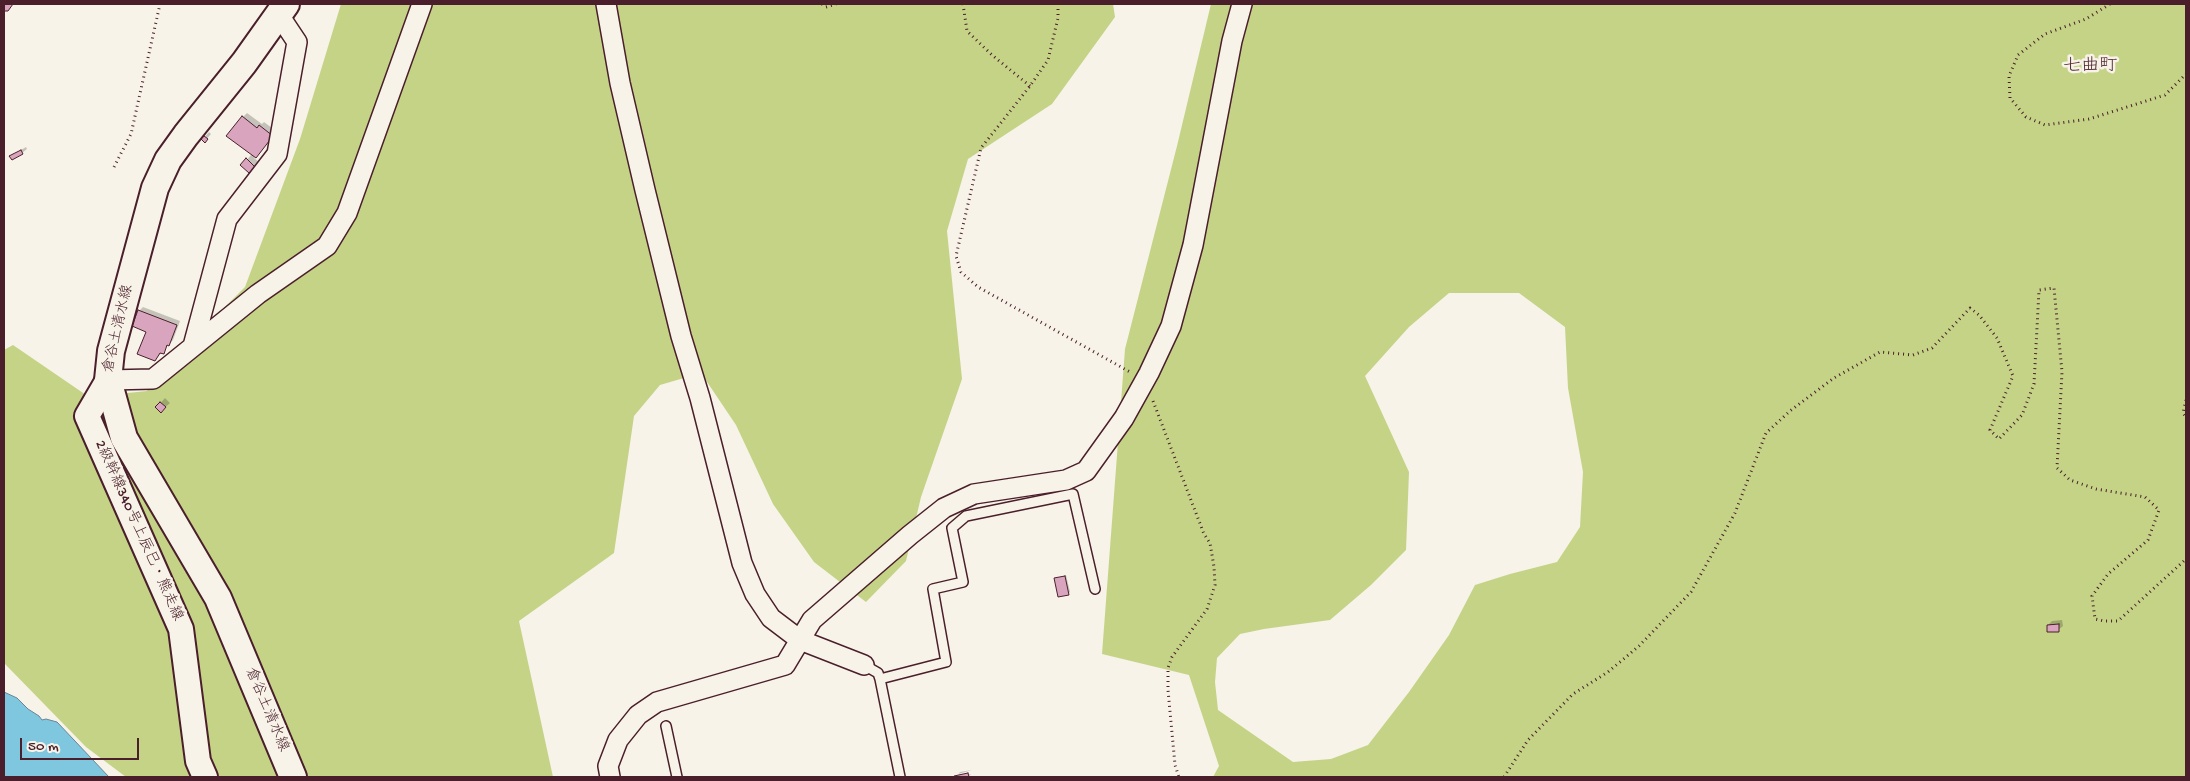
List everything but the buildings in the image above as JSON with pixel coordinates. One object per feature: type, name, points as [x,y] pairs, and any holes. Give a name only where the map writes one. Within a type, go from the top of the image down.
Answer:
[{"type":"main road","name":"倉谷土清水線","points":[[283,10],[168,160],[155,188],[111,351],[108,380],[124,438],[218,598],[293,777]]},
{"type":"street","points":[[108,380],[153,380],[258,294],[327,246],[347,213],[422,4]]},
{"type":"street","points":[[606,4],[620,82],[645,190],[681,336],[700,398],[742,563],[755,594],[771,618],[800,640],[864,665]]},
{"type":"street","points":[[610,777],[608,766],[618,740],[638,715],[657,702],[785,665],[812,620],[944,508],[974,494],[1066,480],[1086,471],[1124,418],[1171,326],[1194,245],[1232,41],[1242,4]]},
{"type":"street","points":[[193,346],[227,219],[277,154],[297,42],[283,10]]},
{"type":"street","name":"2級幹線340号上辰巳・熊走線","points":[[108,380],[87,416],[181,629],[198,761],[206,777]]},
{"type":"lane","points":[[880,679],[946,662],[933,589],[963,582],[952,528],[966,516],[1072,494],[1095,589]]},
{"type":"lane","points":[[864,665],[878,673],[880,679],[900,777]]},
{"type":"lane","points":[[666,726],[677,777]]},
{"type":"path","points":[[114,167],[132,134],[160,4]]},
{"type":"path","points":[[822,4],[826,7],[836,4]]},
{"type":"path","points":[[963,4],[967,31],[992,55],[1030,86]]},
{"type":"path","points":[[1058,4],[1058,18],[1048,60],[981,148],[956,256],[961,272],[978,287],[1145,380],[1204,534],[1210,543],[1214,567],[1215,586],[1207,609],[1172,658],[1168,668],[1168,690],[1175,765],[1178,777]]},
{"type":"path","points":[[2110,4],[2086,19],[2045,34],[2018,55],[2009,76],[2010,98],[2026,117],[2045,125],[2089,118],[2165,95],[2186,74]]},
{"type":"path","points":[[1504,777],[1528,740],[1573,694],[1608,672],[1639,646],[1691,592],[1735,513],[1766,434],[1790,411],[1834,378],[1880,352],[1913,355],[1932,348],[1970,308],[1979,315],[1997,338],[2013,376],[1990,430],[1999,439],[2022,415],[2034,384],[2039,290],[2054,288],[2062,372],[2057,468],[2070,480],[2096,489],[2145,497],[2160,510],[2148,540],[2108,574],[2092,596],[2095,619],[2118,621],[2186,559]]},
{"type":"path","points":[[2186,400],[2183,413],[2186,418]]},
{"type":"green space","points":[[341,4],[1113,4],[1115,17],[1052,104],[968,159],[947,231],[962,379],[921,497],[906,561],[866,602],[814,562],[773,504],[736,425],[701,373],[660,385],[634,416],[614,553],[519,621],[553,777],[126,777],[86,747],[4,663],[4,350],[13,345],[89,397],[147,391],[153,379],[245,287],[300,139]]},
{"type":"green space","points":[[1211,4],[2186,4],[2186,777],[1213,777],[1219,766],[1189,675],[1102,654],[1125,349]],"holes":[[[1449,293],[1519,293],[1565,327],[1568,388],[1583,472],[1580,527],[1557,562],[1475,585],[1449,635],[1409,692],[1368,745],[1331,759],[1293,762],[1218,710],[1215,682],[1217,658],[1240,634],[1330,620],[1371,585],[1406,550],[1409,472],[1365,376],[1409,327]]]},
{"type":"water","points":[[4,692],[17,698],[42,720],[46,719],[57,722],[109,777],[4,777]]},
{"type":"district","name":"七曲町","points":[[2090,67]]}]
